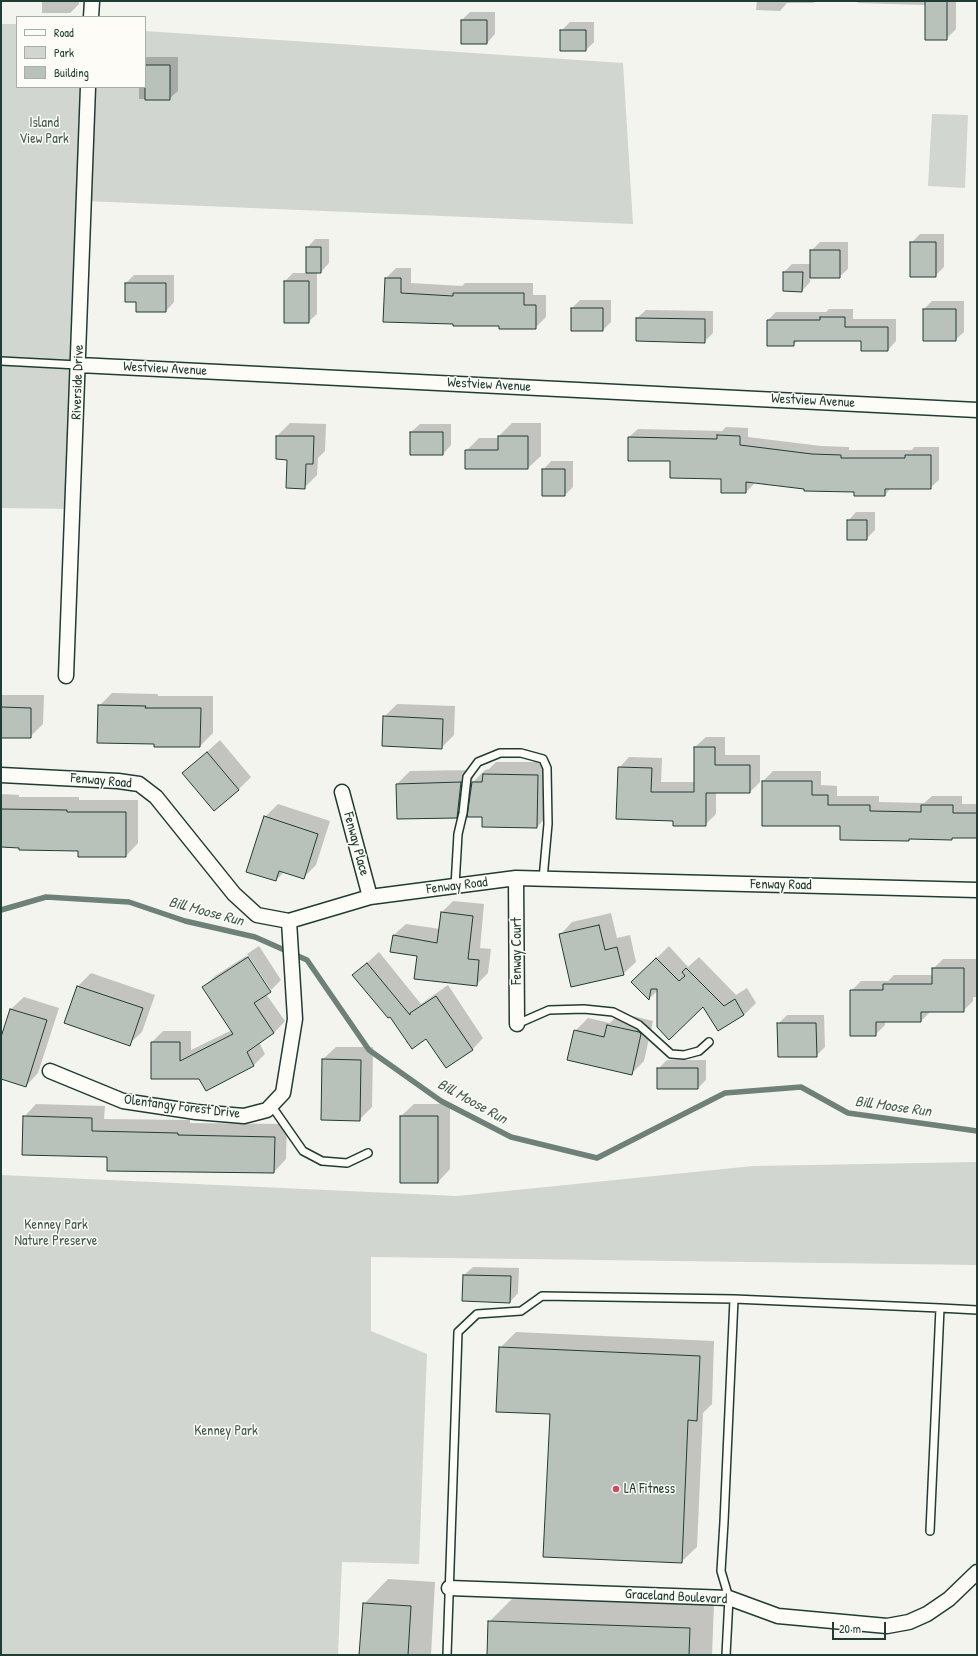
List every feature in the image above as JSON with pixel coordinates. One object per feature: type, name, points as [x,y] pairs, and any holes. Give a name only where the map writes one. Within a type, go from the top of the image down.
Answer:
[{"type":"street","points":[[91,16],[92,1]]},
{"type":"street","name":"Riverside Drive","points":[[66,676],[79,365],[88,88]]},
{"type":"street","name":"Westview Avenue","points":[[79,365],[977,410]]},
{"type":"street","name":"Fenway Road","points":[[1,775],[118,781],[139,784],[156,797],[234,894],[258,915],[289,921],[370,897],[516,878],[977,890]]},
{"type":"street","name":"Fenway Place","points":[[342,792],[370,897]]},
{"type":"street","name":"Fenway Court","points":[[516,878],[517,1024]]},
{"type":"street","name":"Olentangy Forest Drive","points":[[50,1071],[123,1101],[196,1112],[244,1116],[267,1110],[283,1093],[296,1019],[289,921]]},
{"type":"street","name":"Graceland Boulevard","points":[[449,1588],[729,1598],[778,1616],[887,1626],[909,1622],[927,1614],[949,1599],[977,1572]]},
{"type":"lane","name":"Westview Avenue","points":[[1,361],[79,365]]},
{"type":"lane","points":[[455,886],[458,834],[463,813],[467,777],[478,762],[500,753],[521,753],[543,759],[547,768],[548,824],[543,879]]},
{"type":"lane","points":[[517,1024],[549,1010],[591,1010],[613,1012],[639,1025],[671,1054],[684,1055],[699,1051],[709,1042]]},
{"type":"lane","points":[[271,1105],[303,1151],[322,1161],[347,1163],[368,1153]]},
{"type":"lane","points":[[447,1655],[458,1332],[477,1314],[520,1311],[542,1296],[734,1299],[977,1310]]},
{"type":"lane","points":[[726,1655],[729,1598],[721,1571],[725,1514],[734,1299]]},
{"type":"lane","points":[[930,1531],[940,1308]]},
{"type":"green space","name":"Island View Park","points":[[1,24],[16,24],[16,88],[146,88],[146,31],[623,63],[633,224],[85,201],[73,509],[1,508]]},
{"type":"green space","points":[[932,114],[968,115],[965,188],[928,186]]},
{"type":"green space","points":[[977,1162],[977,1265],[371,1257],[371,1331],[427,1354],[419,1564],[342,1562],[338,1655],[1,1655],[1,1175],[457,1196],[753,1166]]},
{"type":"building","points":[[925,1],[947,1],[947,40],[925,40]]},
{"type":"building","points":[[461,20],[487,20],[487,44],[461,44]]},
{"type":"building","points":[[560,30],[586,30],[586,51],[560,51]]},
{"type":"building","points":[[146,65],[170,65],[170,100],[145,100]]},
{"type":"building","points":[[910,242],[936,242],[936,277],[910,277]]},
{"type":"building","points":[[306,247],[321,247],[321,273],[306,273]]},
{"type":"building","points":[[810,250],[840,250],[840,278],[810,278]]},
{"type":"building","points":[[783,272],[803,272],[802,292],[783,291]]},
{"type":"building","points":[[385,278],[401,278],[401,293],[453,296],[453,293],[524,293],[524,305],[536,305],[536,329],[499,329],[499,326],[453,326],[453,324],[383,322]]},
{"type":"building","points":[[284,281],[309,281],[309,323],[284,323]]},
{"type":"building","points":[[125,283],[166,283],[166,312],[136,312],[136,302],[125,302]]},
{"type":"building","points":[[571,308],[603,308],[603,331],[571,331]]},
{"type":"building","points":[[923,309],[956,309],[956,341],[923,341]]},
{"type":"building","points":[[820,317],[845,317],[845,327],[888,327],[888,351],[861,351],[861,341],[794,341],[794,346],[767,346],[767,320],[820,320]]},
{"type":"building","points":[[636,318],[705,319],[705,343],[636,341]]},
{"type":"building","points":[[410,432],[443,432],[443,455],[410,455]]},
{"type":"building","points":[[717,435],[740,436],[740,445],[812,454],[841,455],[841,458],[905,458],[905,455],[931,455],[931,489],[885,489],[885,496],[854,496],[854,492],[804,491],[804,489],[746,482],[746,493],[721,493],[721,479],[670,478],[670,461],[628,461],[628,437],[717,439]]},
{"type":"building","points":[[276,436],[314,436],[313,464],[306,464],[305,489],[286,488],[287,460],[276,459]]},
{"type":"building","points":[[498,436],[528,436],[528,469],[465,469],[465,450],[498,450]]},
{"type":"building","points":[[542,469],[565,469],[565,496],[542,496]]},
{"type":"building","points":[[847,520],[867,520],[867,540],[847,540]]},
{"type":"building","points":[[98,705],[146,706],[145,708],[201,708],[200,747],[154,747],[154,744],[97,743]]},
{"type":"building","points":[[1,707],[31,708],[31,738],[1,738]]},
{"type":"building","points":[[383,716],[443,719],[442,749],[382,746]]},
{"type":"building","points":[[694,747],[715,747],[715,765],[750,765],[750,793],[706,793],[706,826],[673,826],[673,821],[616,819],[618,767],[652,768],[651,792],[694,792]]},
{"type":"building","points":[[207,752],[239,790],[214,811],[182,773]]},
{"type":"building","points":[[483,774],[538,775],[537,828],[482,827],[482,817],[467,817],[472,782],[482,782]]},
{"type":"building","points":[[762,781],[812,781],[812,795],[828,795],[828,805],[870,805],[870,811],[921,812],[921,805],[953,805],[953,813],[977,813],[977,838],[952,838],[952,840],[909,839],[909,841],[840,840],[840,826],[762,826]]},
{"type":"building","points":[[461,782],[457,818],[397,819],[396,784]]},
{"type":"building","points":[[1,809],[67,810],[67,812],[126,812],[126,857],[78,857],[78,851],[19,850],[19,848],[1,847]]},
{"type":"building","points":[[264,816],[318,834],[304,879],[279,871],[276,881],[246,872]]},
{"type":"building","points":[[441,912],[473,916],[468,959],[479,960],[477,986],[414,979],[417,956],[390,952],[393,935],[437,943]]},
{"type":"building","points":[[599,925],[605,950],[617,947],[624,975],[571,987],[559,934]]},
{"type":"building","points":[[248,957],[271,992],[254,1003],[274,1033],[247,1052],[254,1066],[206,1091],[199,1079],[151,1079],[151,1042],[180,1042],[180,1061],[233,1034],[202,987]]},
{"type":"building","points":[[656,958],[679,981],[685,976],[682,972],[686,968],[724,1006],[735,999],[744,1015],[718,1031],[703,1007],[669,1040],[657,1027],[657,989],[651,989],[649,1000],[631,982]]},
{"type":"building","points":[[367,963],[410,1015],[410,1013],[436,996],[473,1050],[446,1068],[426,1039],[412,1049],[390,1017],[388,1018],[352,975]]},
{"type":"building","points":[[932,968],[964,968],[964,1012],[921,1012],[921,1022],[876,1022],[876,1036],[850,1036],[850,990],[883,990],[883,984],[932,984]]},
{"type":"building","points":[[77,986],[143,1008],[130,1046],[64,1023]]},
{"type":"building","points":[[10,1009],[47,1020],[26,1087],[1,1079],[1,1037]]},
{"type":"building","points":[[777,1023],[816,1023],[817,1057],[778,1057]]},
{"type":"building","points":[[607,1025],[639,1032],[641,1034],[632,1075],[567,1060],[574,1030],[604,1037]]},
{"type":"building","points":[[322,1059],[361,1060],[360,1121],[321,1120]]},
{"type":"building","points":[[657,1068],[698,1068],[698,1089],[657,1089]]},
{"type":"building","points":[[23,1116],[92,1118],[92,1131],[275,1137],[274,1173],[107,1171],[107,1157],[22,1155]]},
{"type":"building","points":[[400,1116],[438,1116],[438,1183],[400,1183]]},
{"type":"building","points":[[463,1275],[511,1276],[510,1303],[462,1301]]},
{"type":"building","name":"LA Fitness","points":[[499,1347],[700,1356],[697,1421],[688,1420],[682,1563],[543,1557],[550,1414],[496,1412]]},
{"type":"building","points":[[363,1603],[411,1606],[408,1655],[359,1655]]},
{"type":"building","points":[[488,1621],[690,1628],[689,1655],[487,1655]]},
{"type":"waterway","name":"Bill Moose Run","points":[[1,910],[46,897],[129,902],[185,921],[255,937],[307,960],[369,1050],[441,1101],[511,1137],[597,1158],[725,1093],[801,1087],[848,1113],[977,1131]]},
{"type":"place","name":"LA Fitness","points":[[616,1489]]},
{"type":"park label","name":"Kenney Park Nature Preserve","points":[[56,1234]]},
{"type":"park label","name":"Kenney Park","points":[[226,1431]]}]
